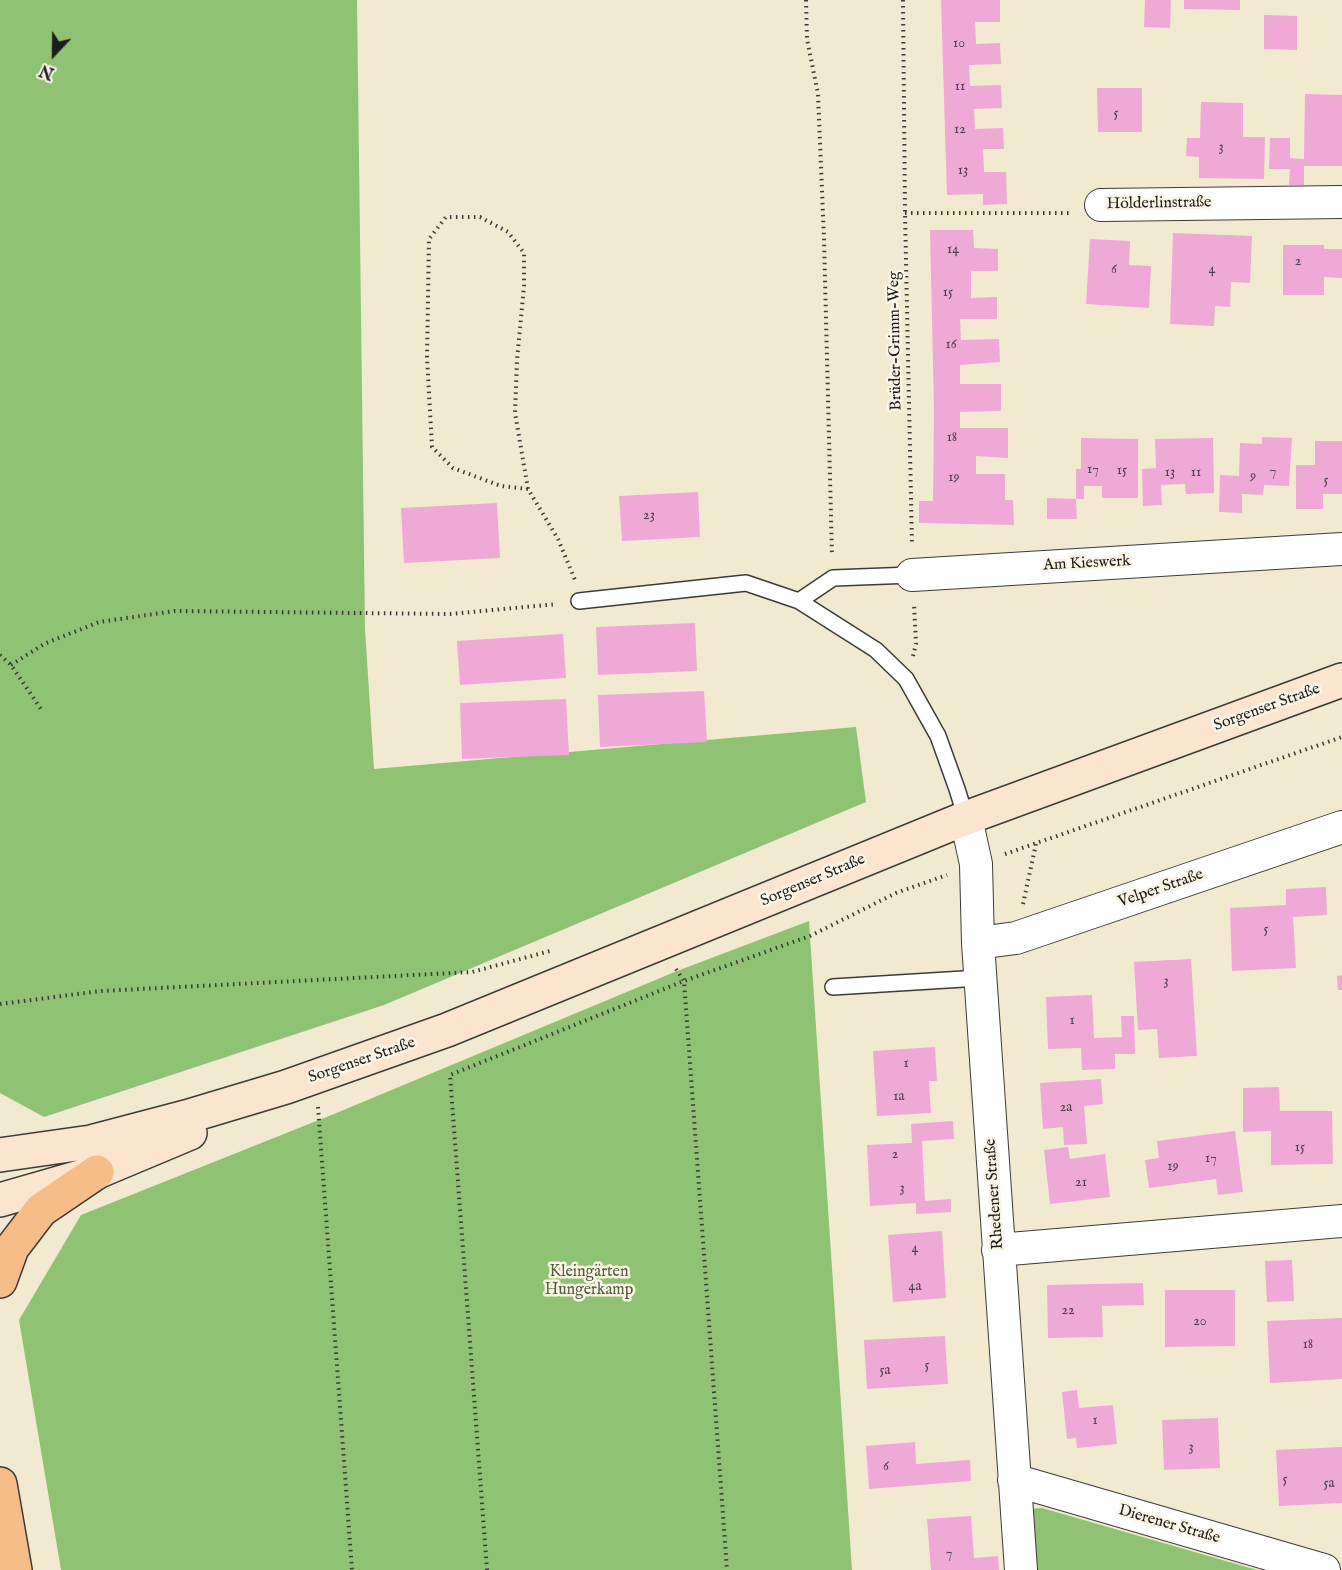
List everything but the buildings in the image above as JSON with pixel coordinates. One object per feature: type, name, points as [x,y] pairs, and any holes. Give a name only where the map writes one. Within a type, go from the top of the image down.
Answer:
[{"type":"main road","name":"Sorgenser Straße","points":[[301,1082],[447,1030],[966,818],[1342,680]]},
{"type":"main road","points":[[0,1155],[91,1142],[186,1117],[301,1082]]},
{"type":"main road","points":[[0,1200],[97,1172],[301,1082]]},
{"type":"main road","points":[[0,1281],[12,1248],[41,1210],[97,1172]]},
{"type":"main road","points":[[0,1484],[15,1570]]},
{"type":"street","name":"Hölderlinstraße","points":[[1101,205],[1342,202]]},
{"type":"street","name":"Am Kieswerk","points":[[912,575],[1342,549]]},
{"type":"street","name":"Rhedener Straße","points":[[966,818],[976,864],[980,978],[1021,1570]]},
{"type":"street","name":"Velper Straße","points":[[978,943],[1016,939],[1342,827]]},
{"type":"street","points":[[998,1250],[1342,1221]]},
{"type":"street","name":"Dierener Straße","points":[[1014,1480],[1324,1570]]},
{"type":"lane","name":"Am Kieswerk","points":[[832,578],[912,575]]},
{"type":"lane","points":[[799,601],[832,578]]},
{"type":"lane","points":[[579,601],[746,583],[799,601],[876,650],[906,679],[938,736],[966,818]]},
{"type":"lane","points":[[833,987],[980,978]]},
{"type":"path","points":[[806,0],[807,39],[818,94],[824,239],[832,578]]},
{"type":"path","name":"Brüder-Grimm-Weg","points":[[903,0],[912,575],[916,644],[906,679]]},
{"type":"path","name":"Hölderlinstraße","points":[[905,213],[1077,213],[1101,205]]},
{"type":"path","points":[[11,665],[44,644],[99,622],[175,611],[450,614],[579,601],[574,579],[558,539],[528,489],[515,413],[524,286],[524,253],[508,232],[480,217],[446,217],[429,239],[427,357],[432,447],[453,468],[501,486],[528,489]]},
{"type":"path","points":[[0,655],[11,665],[42,712]]},
{"type":"path","points":[[487,1570],[450,1075],[684,981],[810,936],[896,893],[1342,737]]},
{"type":"path","points":[[1016,939],[1036,843]]},
{"type":"path","points":[[665,942],[677,971],[684,981],[727,1570]]},
{"type":"path","points":[[0,1004],[100,991],[472,972]]},
{"type":"path","points":[[301,1082],[352,1570]]},
{"type":"green space","points":[[0,0],[357,0],[365,629],[374,769],[856,727],[866,802],[384,1005],[44,1117],[0,1093]]},
{"type":"green space","name":"Kleingärten Hungerkamp","points":[[809,921],[852,1570],[61,1570],[19,1320],[81,1215],[334,1114],[677,971]]},
{"type":"green space","points":[[1042,1508],[1257,1570],[1038,1570],[1028,1509]]}]
